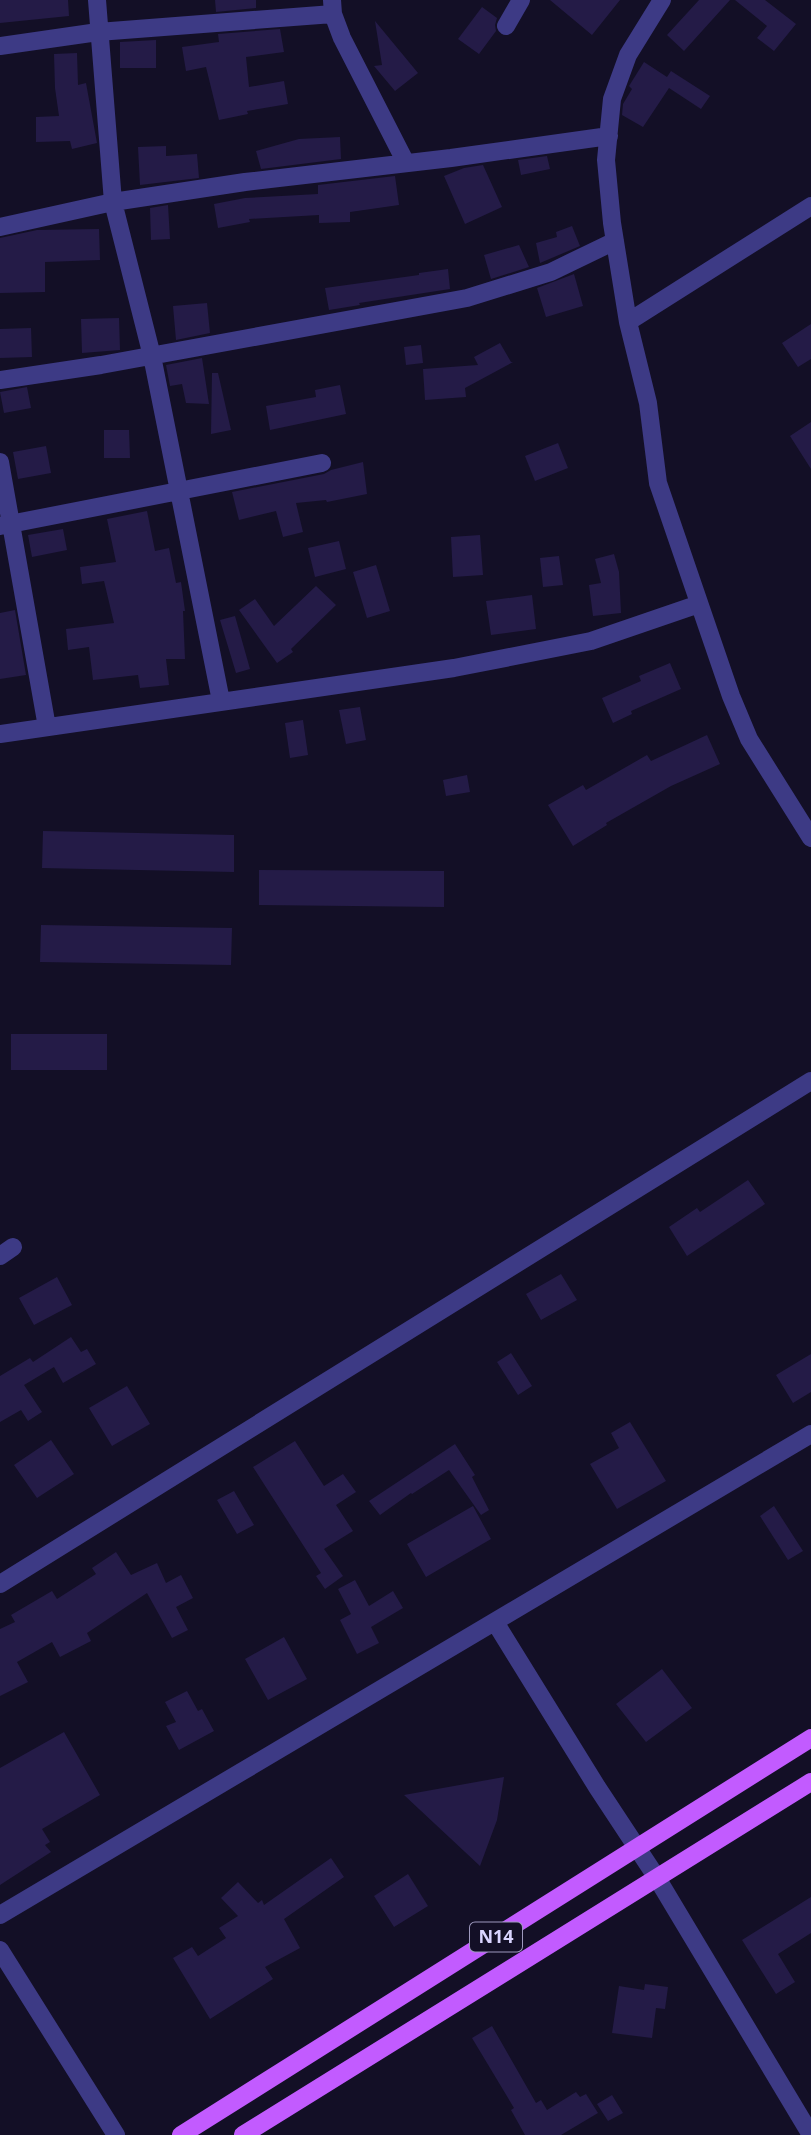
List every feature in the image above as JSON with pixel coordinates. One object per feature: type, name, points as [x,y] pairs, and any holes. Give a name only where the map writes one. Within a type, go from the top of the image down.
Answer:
[{"type":"main road","name":"N14","points":[[181,2135],[811,1738]]},
{"type":"main road","name":"N14","points":[[243,2135],[811,1782]]},
{"type":"main road","points":[[352,2029],[370,2057]]},
{"type":"street","points":[[97,0],[113,202],[152,356],[221,701]]},
{"type":"street","points":[[506,26],[520,0]]},
{"type":"street","points":[[662,0],[628,55],[612,99],[606,160],[628,322],[648,403],[659,483],[731,696],[749,739],[811,838]]},
{"type":"street","points":[[0,46],[333,7],[342,38],[406,163]]},
{"type":"street","points":[[0,227],[113,202],[245,182],[609,136]]},
{"type":"street","points":[[628,322],[811,206]]},
{"type":"street","points":[[0,380],[152,356],[467,298],[551,272],[615,241]]},
{"type":"street","points":[[0,462],[6,525],[47,727]]},
{"type":"street","points":[[6,525],[322,463]]},
{"type":"street","points":[[0,734],[454,668],[591,641],[699,604]]},
{"type":"street","points":[[0,1584],[811,1081]]},
{"type":"street","points":[[0,1915],[811,1434]]},
{"type":"street","points":[[495,1622],[657,1878],[811,2135]]},
{"type":"street","points":[[0,1950],[116,2135]]},
{"type":"building","points":[[0,0],[68,0],[69,16],[0,23]]},
{"type":"building","points":[[215,0],[256,0],[256,8],[216,12]]},
{"type":"building","points":[[550,0],[620,0],[592,35]]},
{"type":"building","points":[[699,0],[730,0],[684,51],[667,35]]},
{"type":"building","points":[[735,0],[765,0],[796,24],[774,51],[757,38],[767,26]]},
{"type":"building","points":[[482,7],[497,18],[496,31],[479,54],[458,39]]},
{"type":"building","points":[[375,21],[418,73],[395,91],[374,66],[382,65]]},
{"type":"building","points":[[280,29],[284,52],[246,57],[249,87],[284,81],[288,104],[247,111],[248,114],[219,120],[206,67],[186,71],[182,47],[219,42],[218,34]]},
{"type":"building","points":[[156,40],[156,68],[120,68],[120,42]]},
{"type":"building","points":[[77,53],[78,85],[86,83],[97,143],[72,149],[70,141],[36,142],[36,117],[59,116],[54,54]]},
{"type":"building","points":[[644,62],[667,77],[671,71],[710,96],[701,109],[669,88],[643,127],[622,115],[623,104],[632,89],[629,86]]},
{"type":"building","points":[[340,137],[341,159],[261,169],[256,151],[299,139]]},
{"type":"building","points":[[166,146],[166,156],[197,154],[199,178],[140,185],[138,147]]},
{"type":"building","points":[[547,156],[550,169],[521,175],[518,160]]},
{"type":"building","points":[[483,165],[502,207],[465,224],[444,176],[464,168]]},
{"type":"building","points":[[395,176],[399,205],[350,212],[350,222],[319,223],[319,215],[249,219],[250,222],[218,228],[214,204],[245,198],[318,194],[318,185]]},
{"type":"building","points":[[168,205],[170,239],[151,240],[150,208]]},
{"type":"building","points":[[572,226],[580,246],[540,263],[536,243],[557,237],[556,232]]},
{"type":"building","points":[[99,229],[100,260],[45,262],[45,292],[0,293],[0,238],[37,230]]},
{"type":"building","points":[[519,245],[529,267],[491,279],[484,255]]},
{"type":"building","points":[[448,269],[450,289],[329,310],[325,288]]},
{"type":"building","points":[[574,274],[583,306],[546,317],[537,288]]},
{"type":"building","points":[[207,303],[210,333],[176,340],[173,306]]},
{"type":"building","points":[[119,318],[120,350],[82,353],[81,319]]},
{"type":"building","points":[[811,324],[811,359],[798,367],[782,343]]},
{"type":"building","points":[[31,328],[32,357],[0,358],[0,329]]},
{"type":"building","points":[[500,343],[513,362],[465,388],[466,397],[425,400],[423,369],[478,365],[474,357]]},
{"type":"building","points":[[421,345],[423,363],[406,365],[404,347]]},
{"type":"building","points":[[202,358],[209,404],[186,403],[182,384],[170,386],[166,365]]},
{"type":"building","points":[[212,373],[218,373],[231,430],[211,434]]},
{"type":"building","points":[[340,385],[346,414],[270,430],[266,406],[316,397],[315,390]]},
{"type":"building","points":[[27,387],[31,408],[4,413],[0,392]]},
{"type":"building","points":[[811,422],[811,469],[790,436]]},
{"type":"building","points":[[104,430],[129,430],[130,458],[104,458]]},
{"type":"building","points":[[558,443],[568,468],[535,481],[525,456]]},
{"type":"building","points":[[46,446],[51,473],[18,479],[13,452]]},
{"type":"building","points":[[363,462],[367,494],[327,502],[296,503],[303,532],[283,537],[276,511],[239,520],[232,492],[324,474]]},
{"type":"building","points":[[147,511],[155,551],[169,548],[176,583],[181,582],[185,611],[185,659],[166,659],[169,685],[140,688],[138,675],[93,680],[89,647],[68,650],[66,629],[114,623],[104,581],[82,584],[80,567],[116,562],[107,519]]},
{"type":"building","points":[[63,529],[67,550],[32,557],[28,535]]},
{"type":"building","points":[[480,535],[483,575],[453,577],[451,537]]},
{"type":"building","points":[[339,541],[346,569],[315,577],[308,548]]},
{"type":"building","points":[[614,554],[619,572],[621,613],[593,616],[589,585],[601,583],[595,559]]},
{"type":"building","points":[[559,556],[563,585],[543,587],[540,558]]},
{"type":"building","points":[[376,565],[390,611],[367,618],[353,572]]},
{"type":"building","points":[[316,586],[336,605],[291,649],[293,652],[277,663],[239,610],[255,599],[274,626]]},
{"type":"building","points":[[532,595],[536,629],[491,635],[486,601]]},
{"type":"building","points":[[15,610],[26,675],[0,679],[0,613]]},
{"type":"building","points":[[235,616],[250,669],[236,673],[220,620]]},
{"type":"building","points":[[670,663],[681,689],[631,711],[632,714],[613,723],[602,698],[641,681],[639,676]]},
{"type":"building","points":[[360,707],[366,740],[346,744],[339,710]]},
{"type":"building","points":[[303,720],[308,755],[290,758],[285,723]]},
{"type":"building","points":[[707,735],[720,764],[671,786],[606,823],[607,825],[573,846],[548,805],[583,785],[586,790],[647,755],[651,761]]},
{"type":"building","points":[[467,775],[470,792],[446,796],[443,780]]},
{"type":"building","points":[[43,831],[234,835],[234,872],[42,868]]},
{"type":"building","points":[[259,870],[444,871],[444,907],[259,905]]},
{"type":"building","points":[[41,925],[232,928],[231,965],[40,962]]},
{"type":"building","points":[[11,1034],[107,1034],[107,1070],[11,1070]]},
{"type":"building","points":[[748,1180],[765,1204],[687,1256],[669,1227],[697,1208],[700,1212]]},
{"type":"building","points":[[561,1274],[577,1300],[541,1320],[526,1294]]},
{"type":"building","points":[[57,1277],[72,1305],[34,1325],[19,1298]]},
{"type":"building","points":[[71,1337],[81,1352],[87,1349],[96,1364],[63,1383],[54,1367],[24,1385],[42,1412],[28,1421],[21,1410],[0,1422],[0,1376],[30,1358],[33,1362]]},
{"type":"building","points":[[511,1353],[532,1386],[518,1395],[497,1362]]},
{"type":"building","points":[[811,1354],[811,1392],[793,1403],[776,1375]]},
{"type":"building","points":[[127,1386],[150,1424],[112,1446],[89,1408]]},
{"type":"building","points":[[630,1422],[666,1481],[617,1509],[590,1464],[619,1448],[611,1433]]},
{"type":"building","points":[[51,1440],[74,1474],[37,1498],[14,1465]]},
{"type":"building","points":[[295,1441],[324,1486],[343,1474],[356,1492],[336,1505],[353,1531],[324,1549],[343,1576],[325,1589],[316,1576],[321,1573],[253,1467]]},
{"type":"building","points":[[455,1444],[475,1475],[472,1477],[489,1510],[481,1515],[449,1470],[380,1515],[369,1501]]},
{"type":"building","points":[[234,1491],[254,1525],[237,1534],[217,1500]]},
{"type":"building","points":[[473,1506],[491,1539],[426,1577],[407,1544]]},
{"type":"building","points":[[774,1506],[803,1551],[788,1560],[760,1516]]},
{"type":"building","points":[[116,1552],[131,1575],[157,1563],[166,1583],[181,1575],[193,1598],[176,1607],[188,1630],[172,1638],[147,1593],[87,1633],[91,1641],[60,1657],[52,1642],[17,1662],[28,1682],[0,1696],[0,1629],[15,1622],[11,1615],[52,1591],[57,1599],[96,1574],[92,1568]]},
{"type":"building","points":[[355,1580],[369,1606],[393,1591],[403,1608],[371,1627],[379,1643],[357,1654],[340,1620],[351,1614],[338,1589]]},
{"type":"building","points":[[284,1637],[307,1679],[268,1700],[245,1659]]},
{"type":"building","points":[[662,1669],[692,1708],[646,1742],[616,1704]]},
{"type":"building","points":[[187,1691],[198,1711],[202,1709],[214,1731],[179,1750],[166,1726],[176,1722],[165,1702]]},
{"type":"building","points":[[64,1732],[100,1795],[42,1829],[50,1842],[45,1845],[51,1852],[0,1885],[0,1768]]},
{"type":"building","points":[[504,1777],[497,1820],[480,1866],[404,1795]]},
{"type":"building","points":[[331,1858],[344,1877],[284,1919],[300,1948],[265,1967],[273,1979],[210,2019],[173,1958],[192,1947],[198,1956],[226,1938],[219,1928],[238,1916],[221,1898],[238,1882],[258,1903],[262,1900],[264,1905]]},
{"type":"building","points":[[408,1874],[428,1906],[394,1927],[374,1896]]},
{"type":"building","points":[[811,1897],[811,1933],[778,1954],[795,1982],[776,1994],[742,1940]]},
{"type":"building","points":[[645,1984],[668,1987],[665,2009],[656,2008],[652,2038],[612,2033],[619,1986],[644,1990]]},
{"type":"building","points":[[492,2026],[536,2103],[541,2100],[547,2110],[576,2092],[580,2097],[586,2094],[598,2113],[561,2135],[525,2135],[511,2110],[514,2108],[472,2038]]},
{"type":"building","points":[[612,2095],[623,2113],[608,2121],[597,2104]]}]
